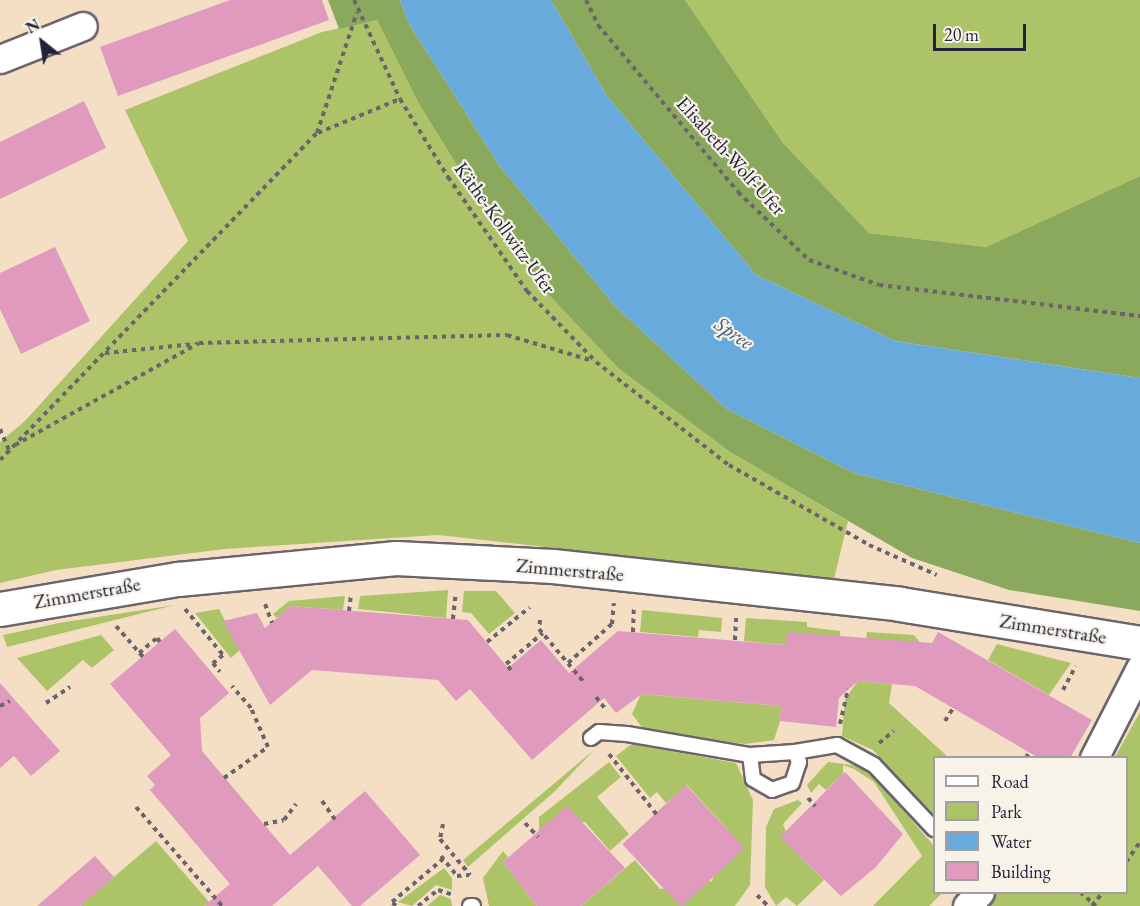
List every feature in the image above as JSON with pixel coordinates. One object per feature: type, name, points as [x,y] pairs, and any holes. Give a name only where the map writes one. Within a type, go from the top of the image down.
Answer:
[{"type":"street","points":[[0,59],[83,26]]},
{"type":"street","name":"Zimmerstraße","points":[[0,609],[178,579],[396,558],[553,566],[900,604],[1140,643]]},
{"type":"street","points":[[1095,756],[1140,668]]},
{"type":"street","points":[[966,906],[978,894]]},
{"type":"lane","points":[[591,738],[599,732],[627,734],[750,755],[795,752],[837,745],[874,765],[933,829]]},
{"type":"lane","points":[[750,755],[753,779],[772,790],[783,789],[798,773],[795,752]]},
{"type":"path","name":"Käthe-Kollwitz-Ufer","points":[[354,0],[357,12],[400,99],[527,291],[596,362],[729,465],[869,544]]},
{"type":"path","name":"Elisabeth-Wolf-Ufer","points":[[586,0],[598,25],[738,192],[809,260],[879,285],[1140,316]]},
{"type":"path","points":[[317,133],[357,12]]},
{"type":"path","points":[[0,460],[317,133],[400,99]]},
{"type":"path","points":[[105,353],[199,343],[507,335],[596,362]]},
{"type":"path","points":[[15,445],[199,343]]},
{"type":"path","points":[[0,429],[10,452]]},
{"type":"path","points":[[453,619],[457,585]]},
{"type":"path","points":[[349,611],[351,592]]},
{"type":"path","points":[[568,663],[612,624],[615,595]]},
{"type":"path","points":[[265,600],[272,623]]},
{"type":"path","points":[[487,642],[530,607]]},
{"type":"path","points":[[185,609],[223,655],[213,663],[220,672]]},
{"type":"path","points":[[540,620],[543,633],[583,681]]},
{"type":"path","points":[[633,620],[633,632]]},
{"type":"path","points":[[116,626],[145,659]]},
{"type":"path","points":[[735,640],[736,628]]},
{"type":"path","points":[[511,670],[506,664],[543,633]]},
{"type":"path","points":[[139,652],[157,638],[160,642]]},
{"type":"path","points":[[1063,690],[1081,657]]},
{"type":"path","points":[[46,703],[68,684],[70,687]]},
{"type":"path","points":[[224,778],[268,747],[251,708],[232,686]]},
{"type":"path","points":[[837,745],[842,698],[848,689]]},
{"type":"path","points":[[596,697],[612,716]]},
{"type":"path","points":[[0,706],[10,700]]},
{"type":"path","points":[[945,722],[953,708]]},
{"type":"path","points":[[606,752],[657,815]]},
{"type":"path","points":[[1027,756],[1029,752]]},
{"type":"path","points":[[322,801],[336,820]]},
{"type":"path","points":[[264,824],[284,820],[296,804]]},
{"type":"path","points":[[136,807],[222,906]]},
{"type":"path","points":[[396,906],[392,902],[442,857],[457,876],[470,875],[440,839],[443,824]]},
{"type":"path","points":[[525,824],[538,837]]},
{"type":"path","points":[[1128,858],[1140,842]]},
{"type":"path","points":[[418,906],[438,890],[451,895]]},
{"type":"path","points":[[1082,894],[1094,906]]},
{"type":"path","points":[[757,895],[768,906]]},
{"type":"green space","points":[[328,0],[400,0],[409,24],[499,165],[615,306],[727,409],[854,473],[1140,543],[1140,611],[1009,590],[912,558],[730,452],[618,368],[547,293],[489,217],[419,104],[377,20],[339,29]]},
{"type":"green space","points":[[551,0],[685,0],[783,143],[869,233],[986,247],[1140,176],[1140,378],[895,341],[756,275],[607,96]]},
{"type":"green space","points":[[685,0],[1140,0],[1140,176],[986,247],[869,233],[783,143]]},
{"type":"green space","points":[[377,20],[419,104],[489,217],[547,293],[618,368],[730,452],[848,521],[834,579],[438,535],[225,549],[56,570],[0,583],[0,442],[25,421],[188,241],[125,110],[322,32]]},
{"type":"green space","points":[[448,590],[446,618],[358,609],[360,596]]},
{"type":"green space","points":[[464,591],[496,591],[515,613],[489,634],[471,613],[462,612]]},
{"type":"green space","points":[[345,596],[343,610],[291,606],[277,618],[273,614],[289,601]]},
{"type":"green space","points":[[175,605],[7,647],[3,635],[59,623]]},
{"type":"green space","points":[[219,609],[240,650],[231,658],[195,613]]},
{"type":"green space","points":[[642,610],[722,618],[721,632],[699,630],[698,637],[640,632]]},
{"type":"green space","points":[[746,618],[807,622],[807,627],[840,631],[840,636],[786,645],[744,641]]},
{"type":"green space","points":[[867,632],[914,635],[927,651],[866,638]]},
{"type":"green space","points":[[101,635],[114,650],[92,668],[83,660],[47,691],[17,658]]},
{"type":"green space","points":[[997,644],[1071,663],[1049,695],[988,660]]},
{"type":"green space","points":[[858,681],[892,684],[889,703],[947,756],[933,756],[933,813],[873,750],[842,736],[845,699]]},
{"type":"green space","points":[[641,694],[781,706],[780,721],[774,740],[745,744],[657,733],[644,730],[632,714]]},
{"type":"green space","points":[[1140,712],[1140,906],[983,906],[996,894],[1128,894],[1128,756],[1116,756]]},
{"type":"green space","points":[[632,744],[736,763],[753,800],[750,885],[735,906],[581,906],[635,860],[660,889],[712,881],[729,831],[687,785],[666,803],[657,792],[650,798],[616,756]]},
{"type":"green space","points":[[594,750],[554,792],[468,867],[463,860]]},
{"type":"green space","points":[[609,762],[621,777],[597,797],[629,834],[610,851],[585,822],[539,831],[539,817]]},
{"type":"green space","points":[[828,762],[859,766],[876,779],[933,845],[933,894],[941,894],[929,906],[873,906],[922,856],[874,782],[854,769],[843,765],[843,774],[826,790],[819,784],[811,793],[807,785]]},
{"type":"green space","points":[[798,800],[802,803],[783,824],[792,848],[824,880],[797,906],[786,897],[776,906],[765,887],[766,827],[774,809]]},
{"type":"green space","points":[[156,841],[209,902],[204,906],[80,906]]},
{"type":"green space","points":[[503,851],[508,857],[503,862],[537,906],[489,906],[483,878]]},
{"type":"green space","points":[[444,868],[452,878],[452,890],[436,885],[412,906],[398,902]]},
{"type":"green space","points":[[440,895],[451,899],[452,906],[427,906]]},
{"type":"water","name":"Spree","points":[[400,0],[551,0],[607,96],[756,275],[895,341],[1140,378],[1140,543],[854,473],[727,409],[615,306],[499,165],[409,24]]},
{"type":"building","points":[[230,0],[322,0],[329,20],[118,96],[100,47]]},
{"type":"building","points":[[84,101],[106,148],[0,199],[0,142]]},
{"type":"building","points":[[55,247],[90,321],[21,354],[0,309],[0,273]]},
{"type":"building","points":[[291,606],[468,620],[508,668],[541,640],[569,673],[618,631],[786,645],[787,632],[932,643],[938,632],[1092,720],[1071,756],[1036,756],[915,686],[858,681],[839,698],[836,727],[780,721],[781,706],[642,694],[616,713],[604,698],[532,760],[470,689],[456,701],[438,680],[312,670],[270,705],[223,621],[257,613],[265,628]]},
{"type":"building","points":[[175,629],[229,693],[200,718],[202,751],[290,855],[365,791],[420,855],[360,906],[352,906],[318,866],[272,906],[204,906],[230,884],[150,790],[155,785],[147,776],[171,755],[110,684]]},
{"type":"building","points":[[0,683],[60,751],[31,776],[14,756],[0,768]]},
{"type":"building","points":[[845,772],[903,834],[876,867],[841,896],[780,837]]},
{"type":"building","points":[[686,785],[745,848],[680,906],[622,844]]},
{"type":"building","points":[[567,806],[625,868],[581,906],[537,906],[503,862]]},
{"type":"building","points":[[95,856],[114,877],[80,906],[37,906]]}]
